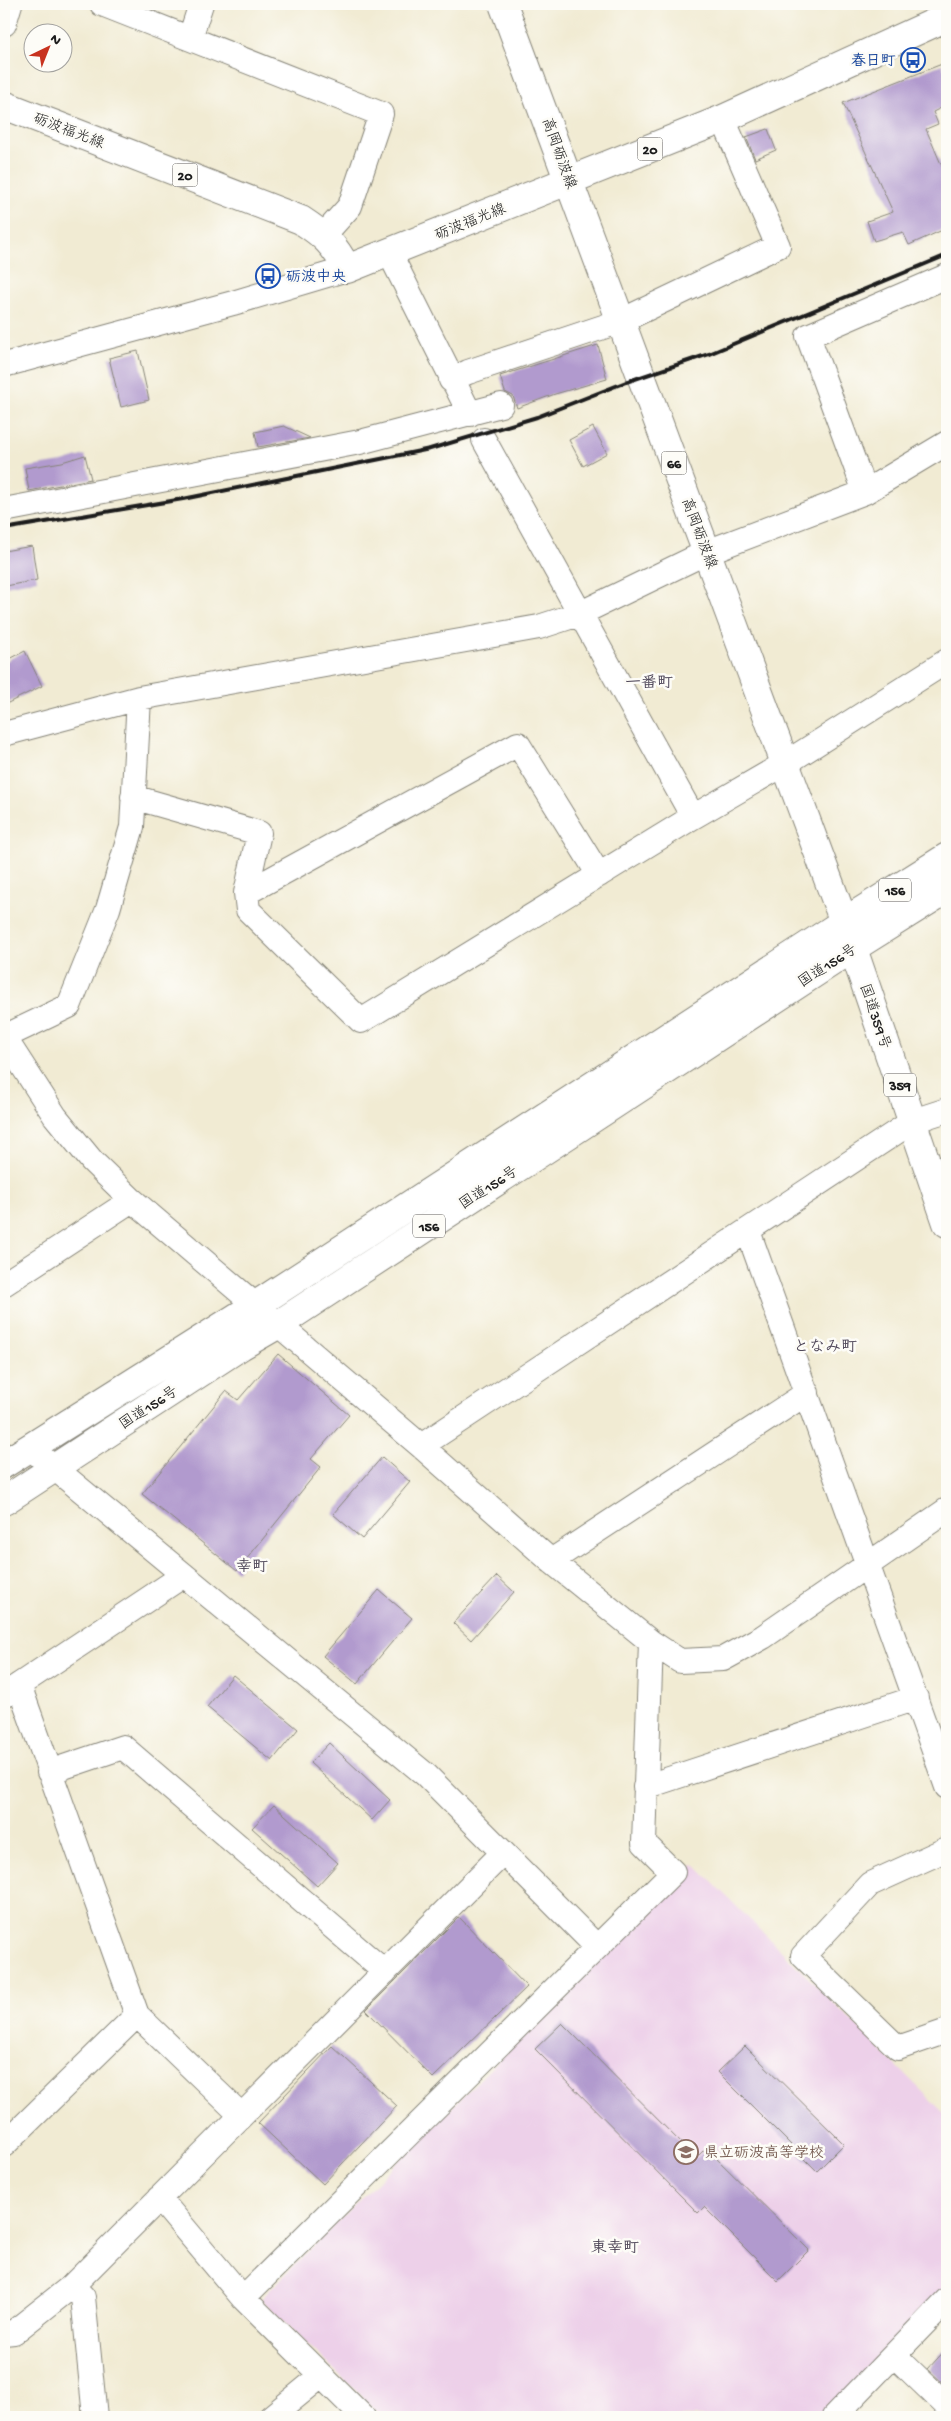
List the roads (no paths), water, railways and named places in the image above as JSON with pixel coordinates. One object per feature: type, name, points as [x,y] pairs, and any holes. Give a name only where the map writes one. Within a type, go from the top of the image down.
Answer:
[{"type":"main road","name":"高岡砺波線","points":[[504,4],[844,922]]},
{"type":"main road","name":"砺波福光線","points":[[4,105],[301,220],[324,234],[338,251],[347,269],[390,254],[724,119],[947,17]]},
{"type":"main road","name":"国道156号","points":[[4,1464],[256,1305],[947,857]]},
{"type":"main road","name":"国道156号","points":[[4,1501],[241,1346],[279,1324],[853,948],[947,889]]},
{"type":"main road","name":"国道359号","points":[[844,922],[947,1223]]},
{"type":"street","points":[[4,24],[10,4]]},
{"type":"street","points":[[102,4],[381,114],[350,206],[324,234]]},
{"type":"street","points":[[190,38],[201,4]]},
{"type":"street","points":[[451,380],[468,372],[621,321],[778,246],[724,119]]},
{"type":"street","points":[[390,254],[451,380],[470,414]]},
{"type":"street","points":[[4,365],[234,303],[347,269]]},
{"type":"street","points":[[865,492],[808,336],[947,276]]},
{"type":"street","points":[[4,510],[360,442],[500,405]]},
{"type":"street","points":[[484,440],[693,817]]},
{"type":"street","points":[[4,734],[139,698],[539,626],[579,614],[707,552],[865,492],[947,443]]},
{"type":"street","points":[[133,796],[259,833],[246,893],[248,910],[361,1021],[786,762],[947,661]]},
{"type":"street","points":[[139,698],[132,827],[108,909],[69,1006],[4,1037],[55,1116],[92,1161],[132,1200],[421,1446],[551,1561],[652,1642],[680,1661],[723,1659],[764,1638],[947,1510]]},
{"type":"street","points":[[246,893],[518,744],[599,875]]},
{"type":"street","points":[[421,1446],[913,1122],[947,1110]]},
{"type":"street","points":[[4,1284],[132,1200]]},
{"type":"street","points":[[748,1231],[947,1788]]},
{"type":"street","points":[[551,1561],[807,1393]]},
{"type":"street","points":[[29,1447],[426,1775],[597,1947]]},
{"type":"street","points":[[184,1575],[11,1690],[49,1772],[136,2015],[241,2115]]},
{"type":"street","points":[[242,2298],[673,1872],[644,1843],[652,1642]]},
{"type":"street","points":[[645,1787],[916,1698]]},
{"type":"street","points":[[49,1772],[122,1747],[385,1972]]},
{"type":"street","points":[[947,1849],[870,1884],[803,1956],[898,2048],[947,2031]]},
{"type":"street","points":[[4,2333],[14,2332],[72,2286],[503,1853]]},
{"type":"street","points":[[4,2145],[136,2015]]},
{"type":"street","points":[[159,2198],[242,2298],[363,2417]]},
{"type":"street","points":[[72,2286],[83,2297],[95,2417]]},
{"type":"street","points":[[834,2417],[947,2300]]},
{"type":"street","points":[[894,2355],[947,2406]]},
{"type":"street","points":[[271,2417],[321,2376]]},
{"type":"railway","points":[[4,529],[183,499],[430,449],[537,417],[626,382],[709,354],[947,255]]},
{"type":"place","name":"春日町","points":[[913,60]]},
{"type":"place","name":"砺波中央","points":[[268,276]]},
{"type":"place","name":"県立砺波高等学校","points":[[686,2152]]},
{"type":"district","name":"一番町","points":[[649,681]]},
{"type":"district","name":"となみ町","points":[[825,1345]]},
{"type":"district","name":"幸町","points":[[252,1565]]},
{"type":"district","name":"東幸町","points":[[615,2246]]}]
